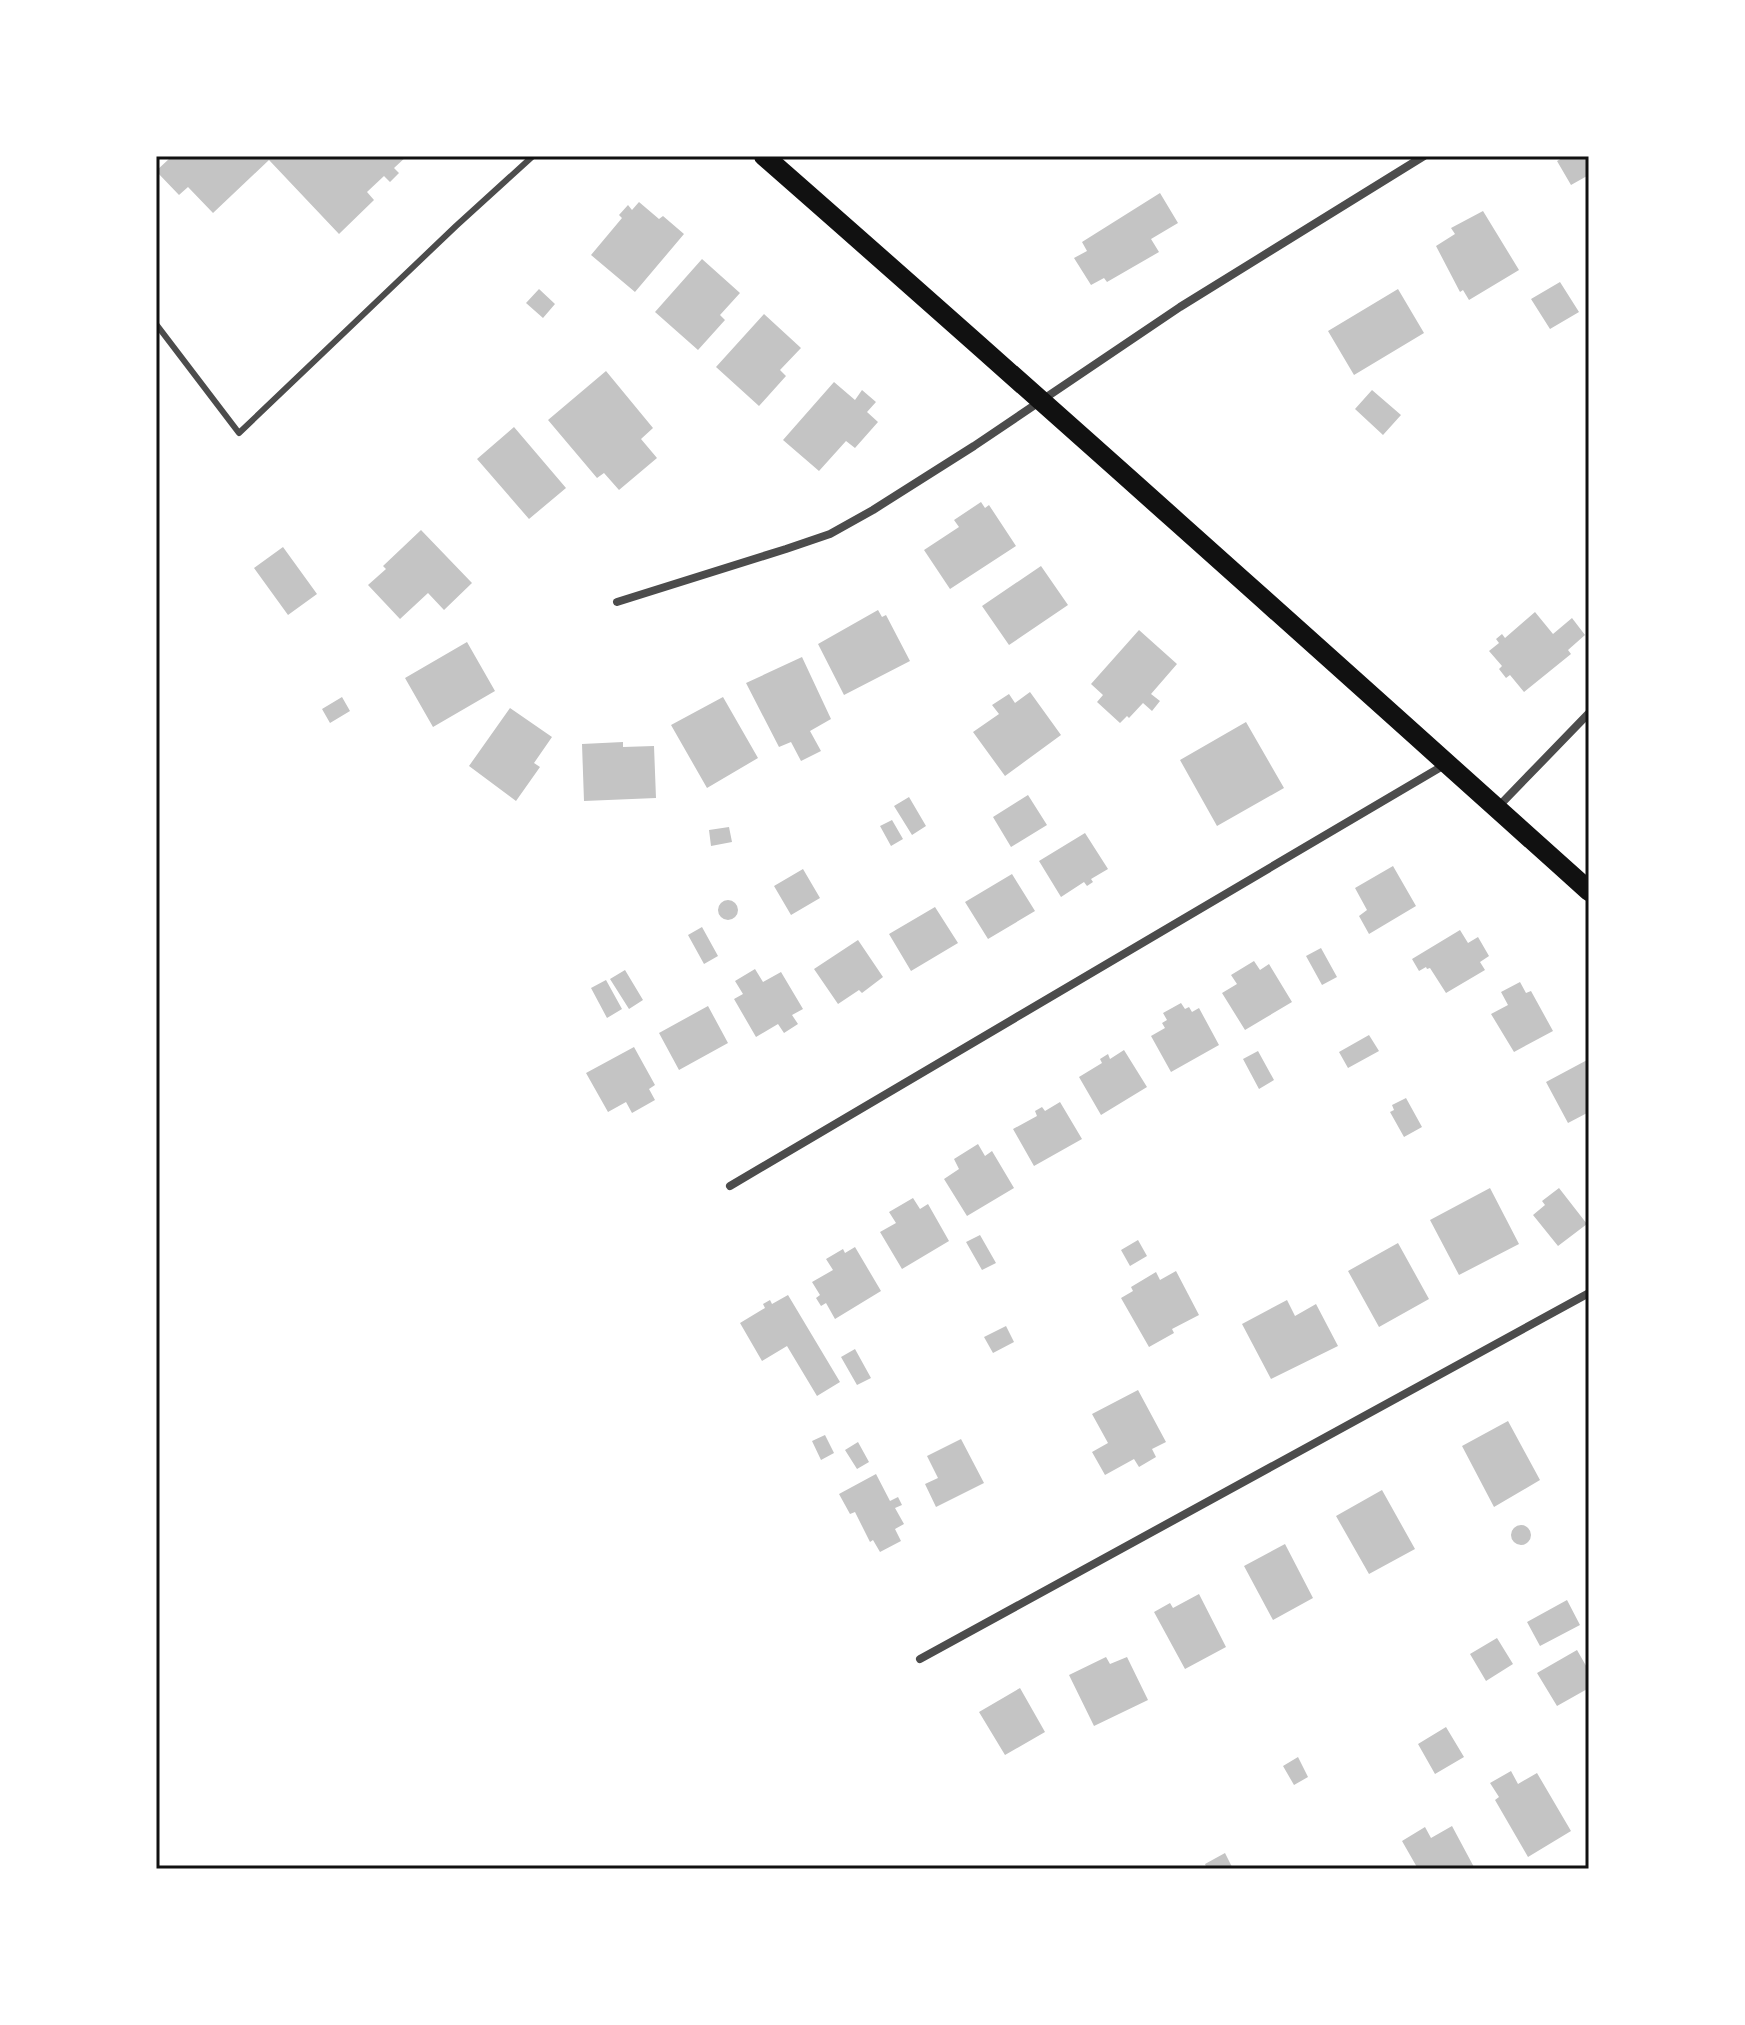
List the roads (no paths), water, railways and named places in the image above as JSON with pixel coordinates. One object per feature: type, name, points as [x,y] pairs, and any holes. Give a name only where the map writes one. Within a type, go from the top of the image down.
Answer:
[{"type":"main road","points":[[764,156],[1042,400],[1589,891]]},
{"type":"street","points":[[617,602],[830,534],[873,510],[1180,307],[1424,156]]},
{"type":"street","points":[[1497,809],[1589,713]]},
{"type":"street","points":[[730,1186],[1446,764]]},
{"type":"street","points":[[920,1659],[1589,1293]]},
{"type":"lane","points":[[156,324],[239,433],[533,156]]}]
